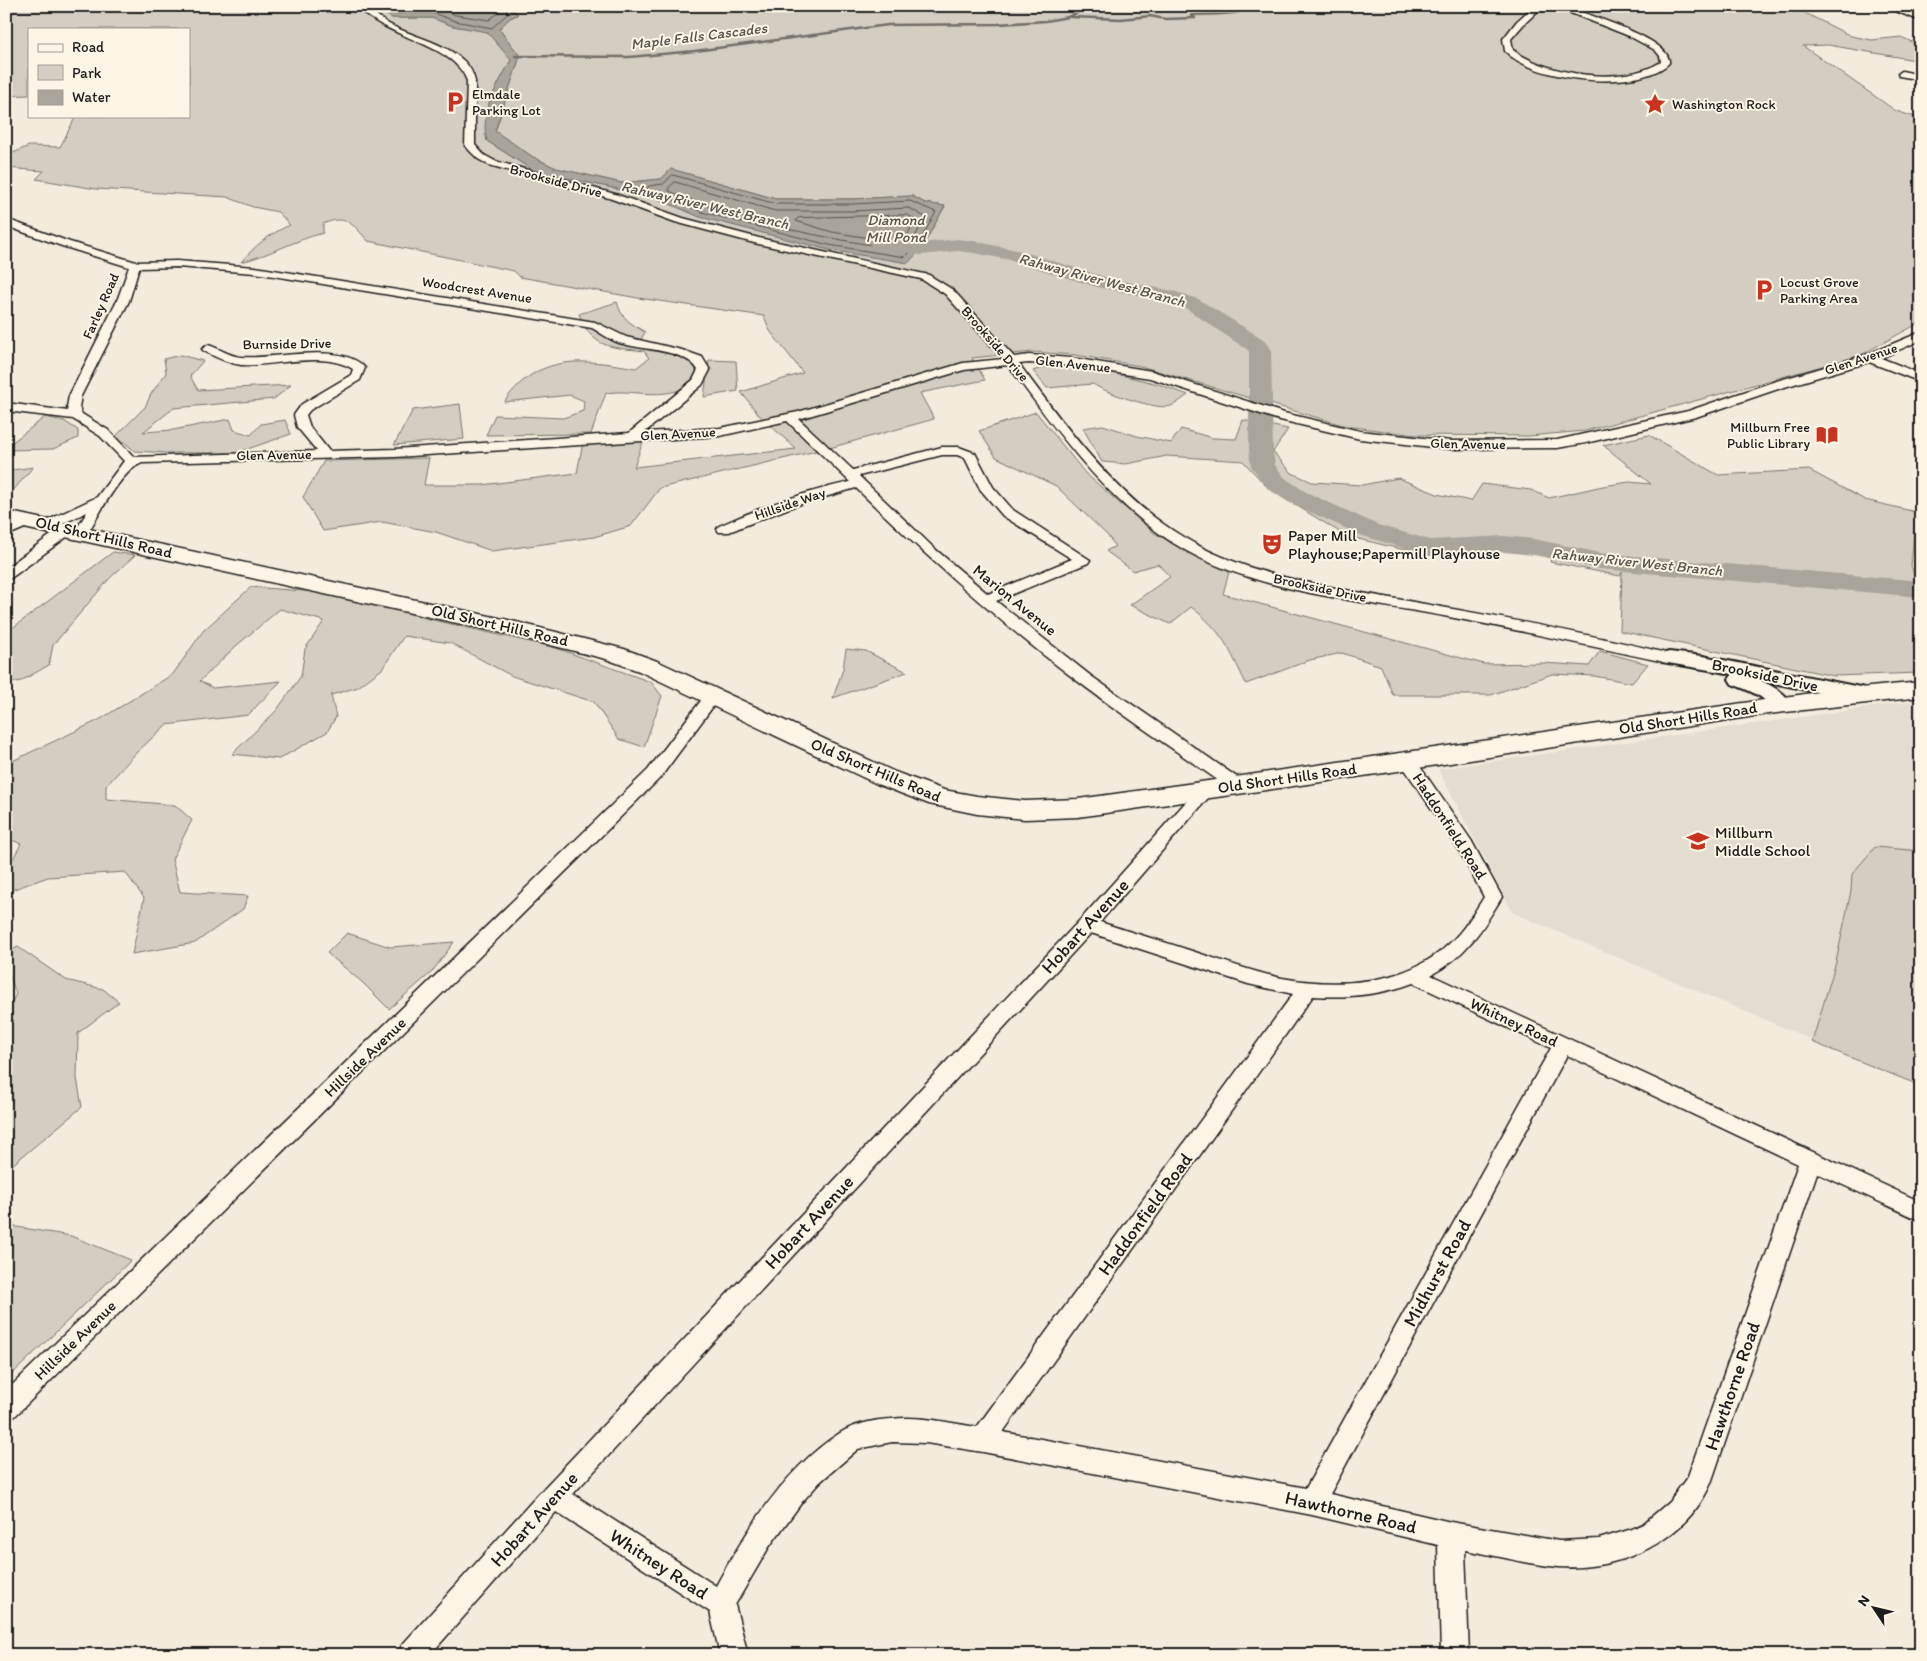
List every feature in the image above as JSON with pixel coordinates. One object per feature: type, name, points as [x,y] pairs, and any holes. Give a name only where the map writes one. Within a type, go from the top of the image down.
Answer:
[{"type":"main road","name":"Old Short Hills Road","points":[[6,517],[402,602],[565,640],[615,654],[648,666],[886,778],[939,798],[978,805],[1034,809],[1078,808],[1408,762],[1860,694],[1921,690]]},
{"type":"main road","name":"Brookside Drive","points":[[1669,658],[1704,662],[1860,694]]},
{"type":"main road","name":"Brookside Drive","points":[[1669,658],[1754,684],[1791,704]]},
{"type":"main road","points":[[1766,675],[1785,688],[1791,704]]},
{"type":"street","name":"Brookside Drive","points":[[361,6],[392,29],[438,49],[463,64],[470,75],[471,81],[470,146],[481,157],[492,163],[612,196],[679,220],[758,241],[925,277],[950,292],[1011,361],[1085,457],[1113,487],[1164,531],[1198,552],[1259,575],[1289,582],[1463,615],[1669,658]]},
{"type":"street","points":[[1539,6],[1511,32],[1507,39],[1509,51],[1518,58],[1547,69],[1579,75],[1620,76],[1652,71],[1666,61],[1665,56],[1658,49],[1639,38],[1557,6]]},
{"type":"street","points":[[1887,6],[1921,19]]},
{"type":"street","points":[[1902,74],[1921,78]]},
{"type":"street","name":"Farley Road","points":[[6,222],[66,244],[135,265],[123,301],[76,396],[73,407],[76,416]]},
{"type":"street","name":"Woodcrest Avenue","points":[[135,265],[177,264],[255,270],[595,324],[622,340],[678,352],[698,360],[704,370],[698,382],[632,437]]},
{"type":"street","name":"Glen Avenue","points":[[132,462],[148,458],[395,453],[720,432],[790,417],[963,368],[1029,359],[1072,362],[1152,375],[1280,416],[1360,435],[1412,442],[1504,445],[1557,444],[1692,414],[1777,385],[1870,358],[1921,336]]},
{"type":"street","name":"Burnside Drive","points":[[208,349],[238,360],[278,360],[323,356],[339,358],[356,364],[359,368],[356,376],[306,407],[300,415],[304,429],[322,448],[325,454]]},
{"type":"street","points":[[1870,358],[1921,378]]},
{"type":"street","points":[[6,407],[76,416],[104,433],[132,462],[91,515],[56,527],[6,532]]},
{"type":"street","name":"Marion Avenue","points":[[790,417],[853,480],[930,552],[986,600],[1085,679],[1238,786]]},
{"type":"street","name":"Hillside Way","points":[[724,529],[755,514],[833,489],[917,457],[942,451],[959,451],[970,456],[987,489],[1008,513],[1083,560],[986,600]]},
{"type":"street","points":[[6,575],[56,527],[107,496]]},
{"type":"street","name":"Hillside Avenue","points":[[6,1408],[654,774],[712,697]]},
{"type":"street","name":"Haddonfield Road","points":[[1408,762],[1487,881],[1493,897],[1457,948],[1432,966],[1414,974]]},
{"type":"street","name":"Hobart Avenue","points":[[412,1655],[554,1496],[1087,925],[1206,790]]},
{"type":"street","points":[[1087,925],[1264,981],[1308,988],[1364,988],[1414,974]]},
{"type":"street","name":"Whitney Road","points":[[1414,974],[1921,1212]]},
{"type":"street","name":"Haddonfield Road","points":[[983,1440],[1308,988]]},
{"type":"street","name":"Midhurst Road","points":[[1312,1502],[1563,1044]]},
{"type":"street","name":"Hawthorne Road","points":[[721,1604],[742,1567],[800,1486],[820,1464],[850,1440],[892,1430],[936,1433],[983,1440],[1312,1502],[1451,1536],[1559,1554],[1579,1554],[1609,1550],[1636,1541],[1652,1533],[1678,1511],[1698,1484],[1812,1160]]},
{"type":"street","name":"Whitney Road","points":[[554,1496],[721,1604],[734,1655]]},
{"type":"street","points":[[1451,1536],[1455,1655]]},
{"type":"shaded area","name":"Millburn Middle School","points":[[1921,700],[1921,1086],[1513,913],[1438,769]]},
{"type":"green space","points":[[6,6],[375,6],[392,18],[432,18],[453,26],[487,31],[511,60],[489,102],[487,141],[534,171],[654,197],[700,217],[921,249],[945,206],[925,203],[912,196],[851,199],[776,199],[671,169],[661,179],[622,183],[556,168],[533,157],[495,132],[520,56],[499,29],[510,18],[517,15],[494,6],[1791,6],[1851,36],[1872,40],[1901,37],[1921,46],[1921,61],[1828,45],[1803,46],[1896,111],[1921,119],[1921,322],[1859,356],[1585,431],[1529,436],[1416,435],[1346,426],[1140,366],[1075,355],[1032,352],[972,358],[985,380],[920,393],[934,419],[833,447],[660,488],[631,526],[594,537],[492,551],[436,532],[382,522],[323,531],[303,497],[324,461],[429,458],[424,485],[482,485],[577,473],[583,442],[644,439],[634,467],[796,449],[759,415],[741,392],[803,373],[770,331],[764,316],[638,298],[520,277],[514,271],[368,241],[348,222],[338,220],[323,224],[323,233],[241,262],[263,240],[290,225],[278,212],[253,207],[227,197],[96,189],[36,179],[44,171],[6,168],[6,156],[29,146],[60,147],[75,118],[190,118],[190,28],[28,28],[28,95],[6,96]]},
{"type":"green space","points":[[617,302],[627,320],[645,332],[638,345],[677,354],[694,363],[697,374],[681,388],[667,393],[606,393],[591,434],[486,435],[495,415],[563,418],[583,411],[584,401],[570,395],[504,402],[517,386],[547,367],[563,363],[580,362],[636,368],[649,358],[644,351],[612,347],[604,344],[590,334],[584,325],[579,314]]},
{"type":"green space","points":[[180,355],[203,361],[190,376],[198,390],[291,385],[274,399],[174,408],[143,432],[173,430],[230,419],[234,430],[251,435],[261,424],[285,420],[291,434],[236,453],[135,451],[116,436],[145,407],[151,394],[166,373],[164,359]]},
{"type":"green space","points":[[709,360],[736,361],[738,391],[704,397]]},
{"type":"green space","points":[[1044,367],[1088,367],[1158,384],[1188,395],[1171,406],[1164,407],[1131,400],[1108,392],[1093,384],[1047,388],[1033,371]]},
{"type":"green space","points":[[460,404],[464,439],[394,445],[413,410]]},
{"type":"green space","points":[[1036,412],[1085,473],[1154,533],[1229,572],[1223,594],[1484,664],[1543,663],[1589,666],[1600,651],[1648,664],[1632,683],[1594,676],[1552,674],[1491,695],[1393,695],[1381,666],[1342,653],[1310,660],[1246,684],[1224,641],[1210,624],[1191,607],[1170,624],[1130,605],[1170,577],[1158,564],[1133,571],[1106,551],[1115,546],[1108,536],[1056,486],[996,457],[979,431]]},
{"type":"green space","points":[[45,417],[64,421],[78,430],[78,438],[53,449],[6,450],[6,447]]},
{"type":"green space","points":[[1243,420],[1288,429],[1273,452],[1292,473],[1312,482],[1362,485],[1398,478],[1437,494],[1471,501],[1482,484],[1531,490],[1549,498],[1629,482],[1651,484],[1603,445],[1649,435],[1718,475],[1809,470],[1865,500],[1916,512],[1911,566],[1921,595],[1921,673],[1834,676],[1620,631],[1622,572],[1620,576],[1550,562],[1552,556],[1527,552],[1496,551],[1444,554],[1413,552],[1346,536],[1268,488],[1243,461],[1167,456],[1126,464],[1102,462],[1083,428],[1103,425],[1137,436],[1171,443],[1181,429],[1213,438],[1236,439]]},
{"type":"green space","points":[[33,467],[6,499],[6,471]]},
{"type":"green space","points":[[113,552],[135,555],[109,579],[53,645],[49,665],[21,681],[6,684],[6,633]]},
{"type":"green space","points":[[251,587],[317,592],[372,603],[429,619],[556,648],[651,682],[662,696],[644,747],[619,739],[594,702],[512,676],[450,643],[404,636],[382,669],[358,687],[331,695],[336,717],[327,732],[279,759],[232,754],[277,710],[301,676],[305,649],[324,621],[280,609],[236,646],[200,681],[213,688],[281,681],[248,715],[166,725],[136,753],[106,786],[106,799],[175,805],[192,820],[172,859],[180,892],[248,896],[243,909],[195,943],[132,954],[144,898],[125,872],[48,877],[6,892],[6,872],[21,844],[6,837],[6,764],[99,720],[173,674],[203,631]]},
{"type":"green space","points":[[846,649],[866,651],[907,672],[833,698],[843,669]]},
{"type":"green space","points":[[1875,847],[1921,851],[1921,1086],[1812,1042],[1836,962],[1851,891],[1852,874]]},
{"type":"green space","points":[[347,933],[390,947],[454,942],[432,972],[389,1009],[363,983],[327,953]]},
{"type":"green space","points":[[18,947],[66,980],[103,989],[119,1002],[78,1033],[77,1078],[82,1107],[6,1170],[6,1013],[16,994],[6,964],[6,953]]},
{"type":"green space","points":[[6,1220],[17,1227],[71,1236],[131,1260],[6,1380]]},
{"type":"water","name":"Diamond Mill Pond","points":[[375,6],[507,6],[518,14],[510,18],[499,29],[520,56],[495,131],[533,157],[556,168],[622,183],[661,179],[671,169],[776,199],[851,199],[912,196],[925,203],[945,206],[921,249],[908,263],[829,250],[700,217],[654,197],[534,171],[487,141],[485,130],[488,109],[491,99],[511,60],[487,32],[453,26],[432,18],[392,18]]},
{"type":"waterway","name":"Maple Falls Cascades","points":[[515,56],[629,57],[695,51],[888,25],[998,24],[1046,21],[1068,17],[1092,6]]},
{"type":"waterway","points":[[1071,17],[1121,19],[1150,16],[1165,19],[1195,18],[1191,15],[1239,12],[1235,6]]},
{"type":"waterway","name":"Rahway River West Branch","points":[[878,242],[921,249],[958,245],[974,247],[1014,255],[1104,283],[1166,295],[1191,303],[1255,344],[1260,350],[1261,452],[1263,466],[1276,483],[1297,497],[1369,530],[1429,548],[1504,544],[1534,547],[1600,561],[1921,589]]},
{"type":"place","name":"Elmdale Parking Lot","points":[[455,102]]},
{"type":"place","name":"Washington Rock","points":[[1655,104]]},
{"type":"place","name":"Locust Grove Parking Area","points":[[1764,290]]},
{"type":"place","name":"Millburn Free Public Library","points":[[1827,435]]},
{"type":"place","name":"Paper Mill Playhouse;Papermill Playhouse","points":[[1272,544]]},
{"type":"place","name":"Millburn Middle School","points":[[1698,841]]}]
